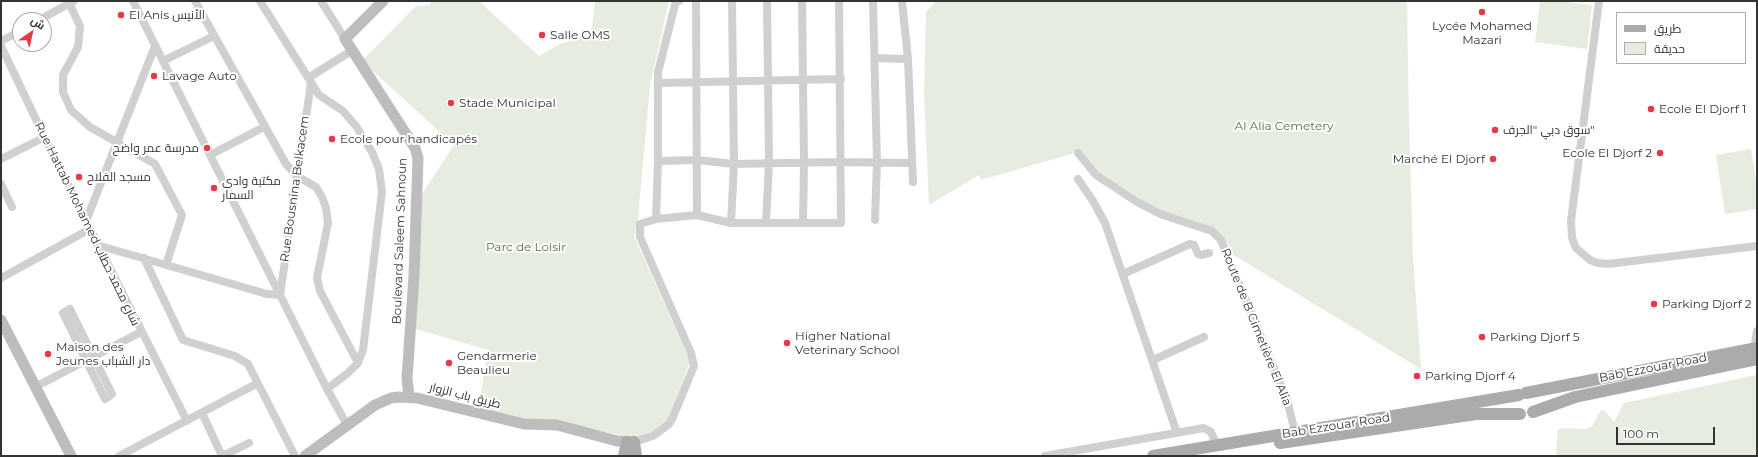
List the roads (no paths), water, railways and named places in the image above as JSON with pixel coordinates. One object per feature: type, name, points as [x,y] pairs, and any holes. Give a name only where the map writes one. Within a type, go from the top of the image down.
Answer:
[{"type":"main road","name":"Bab Ezzouar Road","points":[[1353,428],[1522,394],[1756,352]]},
{"type":"main road","name":"Bab Ezzouar Road","points":[[1532,412],[1575,397],[1756,352]]},
{"type":"main road","points":[[1522,394],[1532,395],[1536,401],[1536,407],[1532,412],[1527,415],[1520,414],[1514,406],[1515,400],[1522,394]]},
{"type":"main road","name":"Bab Ezzouar Road","points":[[1202,456],[1296,437],[1353,428],[1482,413],[1520,414]]},
{"type":"main road","name":"Bab Ezzouar Road","points":[[1153,456],[1217,446],[1296,437]]},
{"type":"main road","points":[[624,456],[630,442]]},
{"type":"main road","points":[[630,442],[636,456]]},
{"type":"street","points":[[133,1],[280,295],[347,425]]},
{"type":"street","points":[[195,1],[286,164],[297,176],[316,187],[326,208],[328,223],[317,278],[320,291],[358,363]]},
{"type":"street","points":[[260,1],[309,81],[319,94],[343,111],[356,126],[372,152],[379,169],[382,192],[368,323],[363,350],[358,363],[327,388]]},
{"type":"street","points":[[321,1],[345,39],[383,1]]},
{"type":"street","points":[[656,219],[658,161],[658,72],[676,2],[679,1]]},
{"type":"street","points":[[696,1],[697,215]]},
{"type":"street","points":[[731,222],[734,164],[732,1]]},
{"type":"street","points":[[766,1],[769,162],[766,223]]},
{"type":"street","points":[[802,1],[804,163],[803,223]]},
{"type":"street","points":[[630,442],[653,436],[669,424],[694,366],[691,353],[640,237],[640,224],[656,219],[697,215],[731,222],[841,223],[841,79],[839,1]]},
{"type":"street","points":[[873,1],[877,162],[875,220]]},
{"type":"street","points":[[902,1],[908,59],[913,182]]},
{"type":"street","points":[[1599,1],[1571,221],[1572,238],[1576,248],[1590,260],[1598,264],[1608,264],[1757,246]]},
{"type":"street","points":[[52,13],[72,2],[80,26],[78,47],[62,75],[64,92],[71,110],[90,127],[155,164],[182,215],[166,265]]},
{"type":"street","points":[[1,41],[12,35]]},
{"type":"street","points":[[163,61],[214,36]]},
{"type":"street","name":"Boulevard Saleem Sahnoun","points":[[345,39],[415,148],[418,158],[414,276],[407,378],[409,396]]},
{"type":"street","name":"Rue Hattab Mohamed شارع محمد حطاب","points":[[1,46],[97,245],[186,421]]},
{"type":"street","points":[[1,278],[88,225],[155,46]]},
{"type":"street","points":[[309,81],[353,50]]},
{"type":"street","points":[[875,58],[908,59]]},
{"type":"street","points":[[658,83],[841,79]]},
{"type":"street","name":"Rue Bousnina Belkacem","points":[[280,295],[309,81]]},
{"type":"street","points":[[210,155],[264,127]]},
{"type":"street","points":[[1,159],[45,137]]},
{"type":"street","name":"Route de B Cimetière El Alia","points":[[1078,153],[1096,175],[1138,202],[1160,214],[1209,229],[1219,236],[1287,400],[1296,437]]},
{"type":"street","points":[[658,161],[697,160],[734,164],[769,162],[912,163]]},
{"type":"street","points":[[1078,180],[1094,201],[1105,223],[1177,433]]},
{"type":"street","points":[[1,184],[12,207]]},
{"type":"street","points":[[1123,274],[1190,244],[1194,245],[1198,254],[1201,255],[1209,253]]},
{"type":"street","points":[[97,245],[267,294],[280,295]]},
{"type":"street","points":[[144,258],[183,340],[235,356],[248,364],[295,456]]},
{"type":"street","points":[[70,309],[89,358],[63,313],[70,309]]},
{"type":"street","points":[[1,320],[71,456]]},
{"type":"street","points":[[1756,352],[1757,331]]},
{"type":"street","points":[[35,387],[141,332]]},
{"type":"street","points":[[1153,360],[1204,337]]},
{"type":"street","points":[[119,456],[258,383]]},
{"type":"street","name":"طريق باب الزوار","points":[[305,456],[383,401],[399,396],[409,396],[519,423],[560,426],[630,442]]},
{"type":"street","points":[[202,413],[222,456],[249,443]]},
{"type":"street","points":[[1045,456],[1204,428],[1211,432],[1217,446]]},
{"type":"place","name":"Lycée Mohamed Mazari","points":[[1482,12]]},
{"type":"place","name":"El Anis الأنيس","points":[[121,15]]},
{"type":"place","name":"Salle OMS","points":[[542,35]]},
{"type":"place","name":"Lavage Auto","points":[[154,76]]},
{"type":"place","name":"Stade Municipal","points":[[451,103]]},
{"type":"place","name":"Ecole El Djorf 1","points":[[1651,109]]},
{"type":"place","name":"سوق دبي \"الجرف\"","points":[[1495,130]]},
{"type":"place","name":"Ecole pour handicapés","points":[[332,139]]},
{"type":"place","name":"مدرسة عمر واضح","points":[[207,148]]},
{"type":"place","name":"Ecole El Djorf 2","points":[[1660,153]]},
{"type":"place","name":"Marché El Djorf","points":[[1493,159]]},
{"type":"place","name":"مسجد الفلاح","points":[[79,177]]},
{"type":"place","name":"مكتبة وادي السمار","points":[[214,188]]},
{"type":"place","name":"Parking Djorf 2","points":[[1654,304]]},
{"type":"place","name":"Parking Djorf 5","points":[[1482,337]]},
{"type":"place","name":"Higher National Veterinary School","points":[[787,343]]},
{"type":"place","name":"Maison des Jeunes دار الشباب","points":[[48,354]]},
{"type":"place","name":"Gendarmerie Beaulieu","points":[[449,363]]},
{"type":"place","name":"Parking Djorf 4","points":[[1417,376]]},
{"type":"park label","name":"Al Alia Cemetery","points":[[1284,126]]},
{"type":"park label","name":"Parc de Loisir","points":[[526,247]]}]
